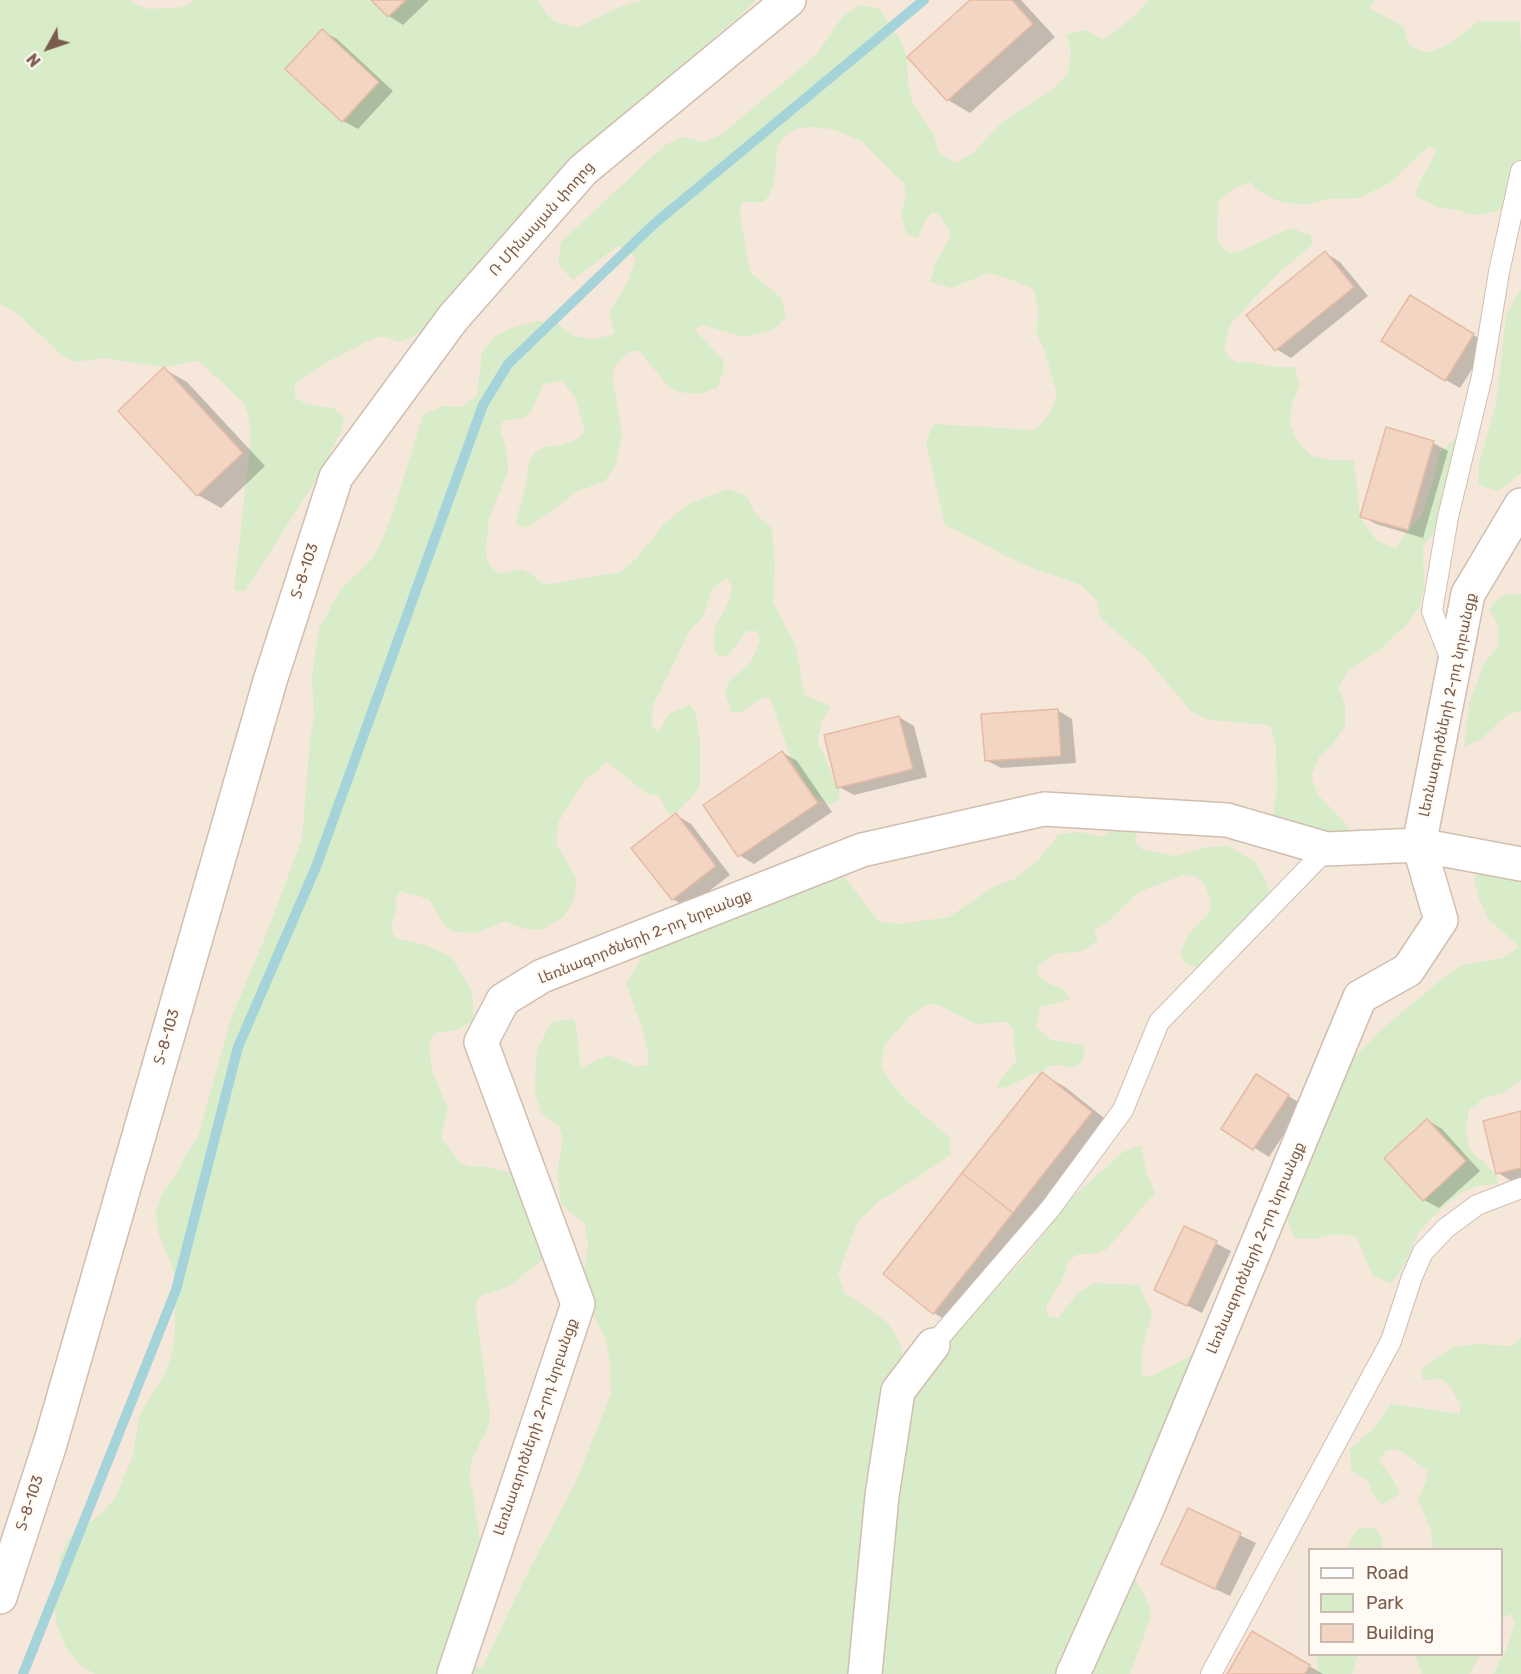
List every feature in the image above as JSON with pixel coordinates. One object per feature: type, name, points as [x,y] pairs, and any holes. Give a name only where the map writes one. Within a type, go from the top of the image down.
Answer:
[{"type":"street","name":"Ռ Մինասյան փողոց","points":[[336,477],[453,318],[583,170],[789,0]]},
{"type":"street","name":"Տ-8-103","points":[[0,1597],[50,1444],[270,681],[336,477]]},
{"type":"street","name":"Լեռնագործների 2-րդ նրբանցք","points":[[1073,1674],[1148,1508],[1360,997],[1408,970],[1441,920],[1419,845],[1468,594],[1521,505]]},
{"type":"street","name":"Լեռնագործների 2-րդ նրբանցք","points":[[454,1674],[578,1304],[481,1042],[503,1000],[542,976],[862,850],[1044,808],[1227,820],[1327,849],[1419,845],[1521,864]]},
{"type":"street","points":[[865,1674],[882,1496],[898,1391],[933,1345]]},
{"type":"lane","points":[[1454,667],[1432,611],[1448,517],[1482,376],[1499,272],[1521,171]]},
{"type":"lane","points":[[933,1345],[1050,1209],[1123,1110],[1159,1022],[1327,849]]},
{"type":"lane","points":[[1211,1674],[1392,1341],[1412,1277],[1423,1252],[1446,1228],[1477,1205],[1521,1188]]},
{"type":"shaded area","points":[[0,0],[1521,0],[1521,1674],[0,1674]]},
{"type":"green space","points":[[0,0],[130,0],[149,9],[185,7],[194,0],[538,0],[546,14],[556,22],[577,28],[620,7],[643,0],[756,0],[718,34],[584,185],[418,333],[398,342],[387,337],[376,337],[325,363],[295,384],[295,398],[307,404],[335,409],[344,417],[342,430],[316,480],[245,591],[234,591],[251,437],[248,413],[242,401],[199,361],[164,367],[103,358],[76,362],[65,358],[19,315],[0,304]]},
{"type":"green space","points":[[1149,0],[1375,0],[1369,8],[1404,27],[1409,46],[1428,53],[1447,45],[1479,21],[1519,21],[1521,212],[1507,206],[1498,211],[1478,215],[1467,214],[1458,210],[1437,207],[1415,196],[1437,149],[1428,147],[1390,183],[1359,198],[1328,199],[1309,204],[1287,203],[1257,190],[1251,182],[1234,188],[1218,202],[1217,239],[1221,247],[1231,253],[1291,228],[1310,235],[1313,244],[1276,275],[1234,320],[1229,328],[1224,348],[1229,357],[1238,363],[1294,367],[1300,385],[1292,404],[1290,424],[1298,443],[1312,456],[1332,460],[1354,460],[1360,517],[1377,541],[1396,548],[1408,530],[1421,517],[1435,475],[1439,453],[1454,440],[1460,459],[1448,517],[1423,546],[1424,586],[1420,606],[1408,623],[1381,649],[1348,670],[1339,688],[1345,706],[1345,726],[1333,744],[1319,757],[1311,776],[1317,794],[1346,824],[1357,841],[1360,860],[1341,866],[1327,849],[1270,831],[1277,790],[1276,747],[1270,725],[1208,720],[1190,710],[1147,659],[1101,618],[1096,599],[1081,585],[1022,564],[945,525],[926,443],[933,424],[1035,430],[1050,414],[1057,394],[1045,352],[1036,332],[1039,311],[1034,290],[989,273],[951,288],[930,282],[936,262],[951,235],[941,216],[933,212],[926,219],[918,238],[907,235],[901,215],[906,194],[904,183],[860,140],[831,129],[810,127],[791,131],[777,147],[775,178],[769,196],[763,202],[743,202],[739,210],[750,272],[781,298],[786,317],[774,329],[745,337],[702,325],[695,330],[723,360],[724,370],[717,388],[699,394],[678,392],[669,387],[639,351],[629,351],[615,366],[612,375],[622,435],[616,464],[605,481],[578,491],[525,528],[515,523],[524,494],[530,459],[536,452],[547,446],[557,446],[578,439],[585,432],[576,400],[563,381],[543,384],[531,412],[523,418],[503,421],[500,430],[507,451],[508,471],[489,518],[486,549],[487,560],[500,574],[519,569],[529,573],[545,585],[620,572],[636,559],[664,524],[690,503],[729,489],[747,496],[755,514],[771,527],[775,562],[773,602],[796,646],[804,695],[831,706],[821,722],[818,742],[840,790],[839,800],[830,805],[812,795],[791,759],[770,697],[759,699],[742,712],[731,712],[725,692],[729,682],[751,662],[760,641],[757,631],[747,631],[728,655],[718,657],[714,648],[715,627],[730,599],[732,587],[727,578],[712,589],[703,617],[689,632],[653,705],[652,726],[659,732],[669,714],[690,705],[696,713],[700,741],[700,785],[695,794],[676,813],[668,813],[659,795],[649,795],[607,762],[584,781],[558,823],[556,844],[577,879],[574,899],[564,916],[545,928],[536,930],[525,929],[505,921],[476,933],[453,932],[445,925],[428,899],[400,891],[395,900],[397,909],[391,928],[395,938],[425,945],[452,957],[472,992],[474,1020],[457,1030],[435,1033],[429,1041],[432,1071],[448,1109],[441,1138],[460,1163],[470,1167],[480,1166],[509,1172],[533,1188],[551,1253],[509,1286],[480,1296],[475,1304],[490,1415],[489,1425],[471,1462],[470,1482],[480,1541],[473,1570],[473,1666],[482,1668],[525,1578],[575,1484],[611,1394],[610,1361],[605,1338],[581,1288],[588,1246],[585,1224],[561,1204],[557,1173],[563,1138],[559,1127],[541,1113],[535,1093],[538,1048],[554,1021],[574,1019],[580,1068],[609,1055],[637,1067],[648,1065],[649,1054],[641,1024],[626,984],[643,956],[660,943],[840,874],[879,922],[899,924],[949,917],[995,886],[1015,879],[1040,858],[1059,834],[1080,832],[1101,837],[1109,832],[1111,811],[1138,816],[1136,844],[1143,850],[1175,856],[1207,847],[1228,846],[1255,862],[1269,890],[1262,908],[1205,965],[1195,967],[1185,963],[1180,954],[1188,935],[1209,913],[1211,902],[1204,883],[1195,876],[1184,875],[1139,892],[1111,919],[1094,930],[1098,940],[1083,951],[1054,954],[1038,966],[1038,975],[1045,982],[1065,990],[1069,1000],[1040,1007],[1036,1027],[1051,1040],[1083,1045],[1085,1056],[1080,1064],[1070,1068],[1060,1065],[1049,1066],[1042,1072],[1007,1087],[997,1088],[1001,1078],[1016,1062],[1013,1030],[1007,1022],[976,1024],[937,1004],[927,1005],[910,1016],[884,1046],[881,1065],[891,1083],[905,1099],[949,1137],[951,1155],[881,1199],[858,1221],[838,1274],[845,1294],[888,1323],[899,1341],[904,1361],[948,1333],[996,1289],[1025,1258],[1072,1198],[1123,1152],[1141,1145],[1147,1174],[1155,1193],[1107,1249],[1098,1253],[1076,1255],[1068,1262],[1066,1272],[1046,1307],[1048,1316],[1058,1318],[1078,1293],[1095,1283],[1138,1285],[1152,1313],[1141,1354],[1142,1375],[1151,1376],[1199,1352],[1129,1567],[1149,1605],[1151,1616],[1130,1674],[95,1674],[79,1664],[66,1648],[57,1626],[54,1605],[60,1558],[68,1539],[102,1513],[115,1498],[132,1458],[140,1414],[163,1377],[171,1358],[175,1336],[174,1271],[158,1232],[156,1212],[162,1193],[175,1177],[198,1137],[231,1018],[264,940],[302,839],[310,740],[314,718],[312,675],[319,629],[341,589],[371,560],[382,541],[423,415],[442,406],[462,407],[477,395],[482,352],[495,336],[514,327],[538,321],[558,324],[574,336],[594,339],[615,334],[609,313],[629,279],[636,258],[619,245],[573,280],[558,264],[561,242],[665,145],[684,137],[704,142],[722,134],[816,55],[843,16],[860,5],[879,8],[900,39],[907,57],[908,83],[913,103],[934,136],[939,153],[955,163],[973,153],[1001,123],[1052,90],[1068,74],[1071,53],[1067,34],[1086,30],[1104,40],[1136,15]]},
{"type":"green space","points":[[1521,289],[1521,473],[1498,491],[1478,485],[1479,464],[1496,403],[1506,316]]},
{"type":"green space","points":[[1521,594],[1521,711],[1508,714],[1481,739],[1464,747],[1469,704],[1485,662],[1498,647],[1499,626],[1489,609],[1502,595]]},
{"type":"green space","points":[[1487,863],[1521,867],[1521,1080],[1503,1093],[1484,1098],[1469,1110],[1466,1130],[1469,1149],[1496,1174],[1498,1184],[1478,1186],[1460,1193],[1432,1217],[1419,1232],[1403,1267],[1391,1284],[1373,1276],[1356,1236],[1334,1234],[1315,1239],[1294,1238],[1288,1220],[1294,1200],[1296,1179],[1332,1080],[1380,1031],[1444,977],[1463,965],[1503,958],[1520,947],[1489,920],[1479,899],[1474,878]]},
{"type":"green space","points":[[1521,1337],[1521,1674],[1493,1674],[1506,1651],[1515,1622],[1510,1613],[1503,1619],[1503,1548],[1433,1548],[1431,1530],[1418,1500],[1428,1471],[1403,1452],[1393,1449],[1385,1452],[1379,1461],[1391,1476],[1400,1494],[1383,1504],[1375,1498],[1368,1481],[1351,1470],[1350,1449],[1373,1429],[1391,1404],[1460,1414],[1460,1404],[1450,1386],[1442,1379],[1423,1380],[1421,1369],[1454,1347],[1477,1344],[1511,1346]]},
{"type":"green space","points":[[1368,1527],[1377,1530],[1383,1548],[1347,1548],[1352,1537],[1359,1529]]},
{"type":"green space","points":[[1316,1656],[1358,1656],[1352,1674],[1319,1674]]},
{"type":"green space","points":[[1416,1656],[1479,1656],[1469,1674],[1422,1674]]},
{"type":"building","points":[[371,0],[406,0],[388,17]]},
{"type":"building","points":[[970,0],[1012,0],[1033,24],[947,101],[907,57]]},
{"type":"building","points":[[322,29],[379,82],[342,122],[285,69]]},
{"type":"building","points":[[1325,251],[1354,287],[1275,351],[1246,315]]},
{"type":"building","points":[[1410,295],[1474,334],[1445,381],[1381,341]]},
{"type":"building","points":[[164,367],[243,453],[197,496],[118,411]]},
{"type":"building","points":[[1386,427],[1434,441],[1408,530],[1360,517]]},
{"type":"building","points":[[1058,709],[1061,756],[985,761],[981,714]]},
{"type":"building","points":[[899,716],[913,769],[837,788],[824,735]]},
{"type":"building","points":[[782,751],[818,803],[738,857],[703,805]]},
{"type":"building","points":[[676,813],[716,866],[672,900],[631,848]]},
{"type":"building","points":[[1042,1072],[1092,1112],[1013,1213],[962,1173]]},
{"type":"building","points":[[1256,1074],[1289,1095],[1253,1150],[1221,1129]]},
{"type":"building","points":[[1521,1111],[1521,1168],[1496,1174],[1483,1121]]},
{"type":"building","points":[[1427,1119],[1466,1161],[1423,1201],[1384,1158]]},
{"type":"building","points":[[962,1173],[1013,1213],[933,1314],[883,1274]]},
{"type":"building","points":[[1184,1226],[1217,1241],[1187,1306],[1154,1290]]},
{"type":"building","points":[[1188,1508],[1241,1533],[1215,1589],[1161,1564]]},
{"type":"building","points":[[1252,1631],[1310,1665],[1305,1674],[1227,1674]]},
{"type":"waterway","points":[[23,1674],[176,1290],[238,1047],[316,867],[483,405],[508,364],[654,224],[924,0]]}]
